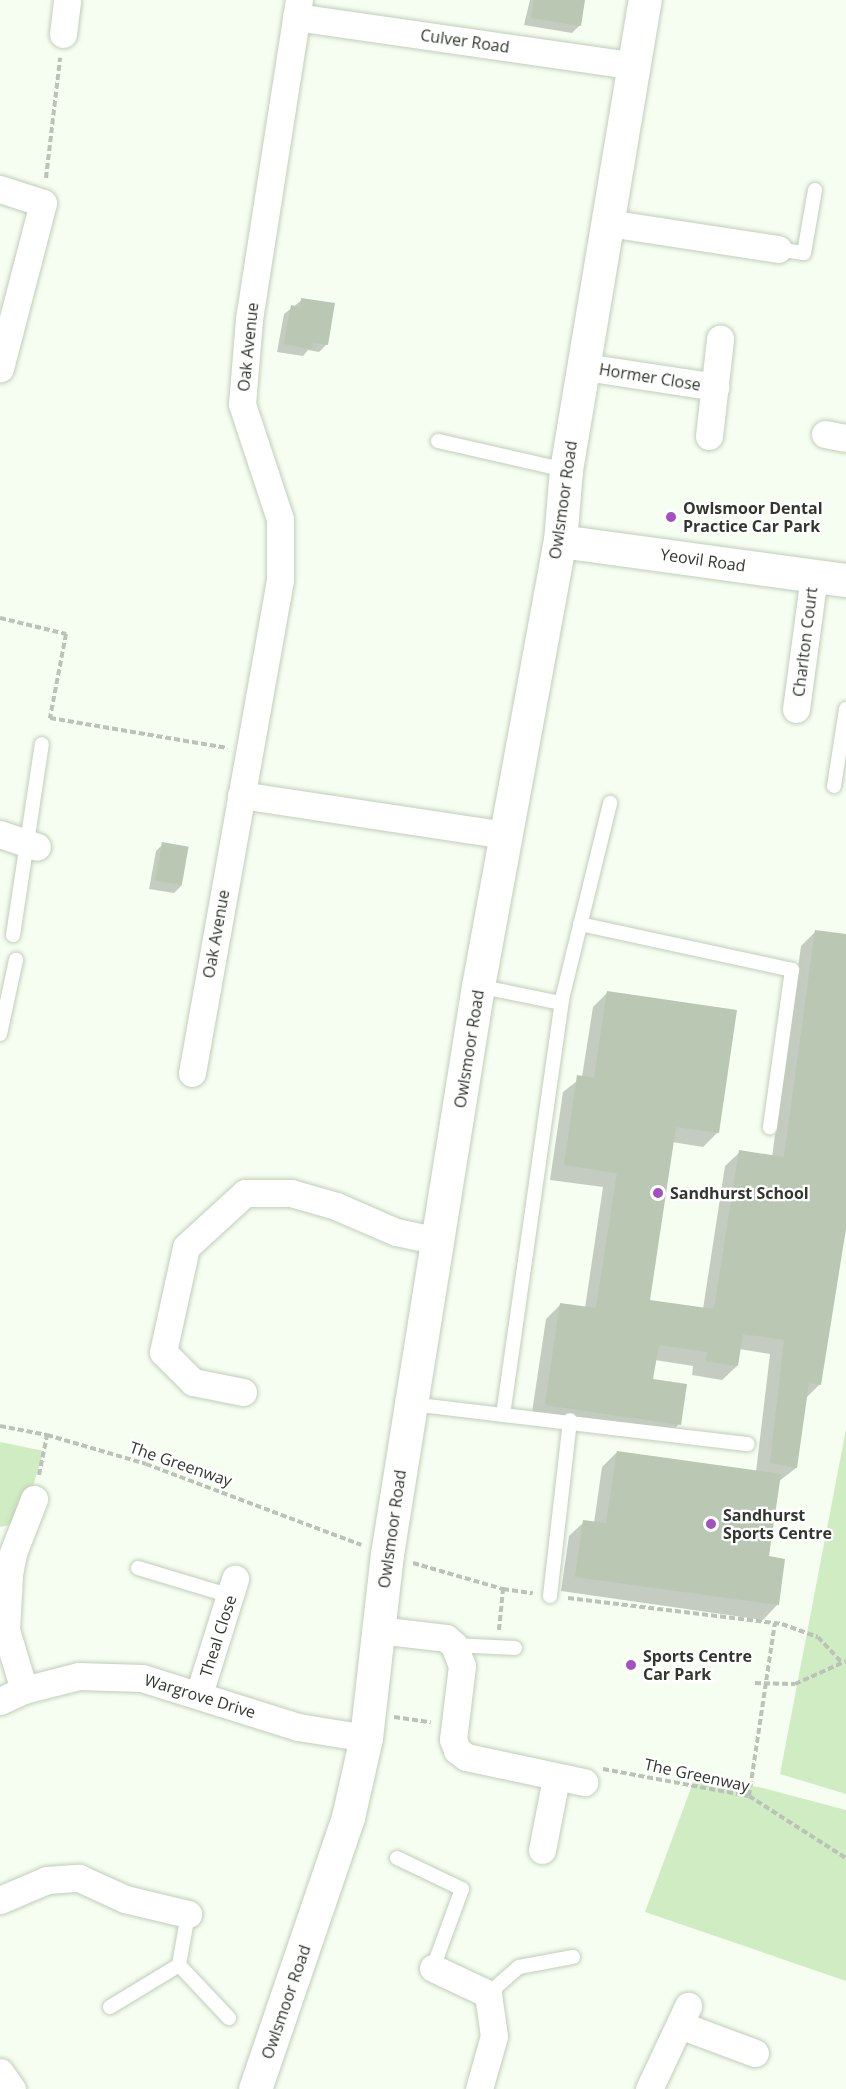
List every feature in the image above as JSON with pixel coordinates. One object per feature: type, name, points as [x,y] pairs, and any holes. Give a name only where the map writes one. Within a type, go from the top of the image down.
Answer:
[{"type":"street","points":[[63,34],[67,0]]},
{"type":"street","name":"Owlsmoor Road","points":[[255,2089],[348,1817],[367,1726],[378,1630],[411,1404],[439,1241],[478,986],[560,541],[566,470],[645,0]]},
{"type":"street","name":"Culver Road","points":[[297,9],[634,66]]},
{"type":"street","name":"Oak Avenue","points":[[192,1073],[280,580],[280,519],[242,404],[249,319],[297,9]]},
{"type":"street","points":[[0,189],[43,203],[0,368]]},
{"type":"street","points":[[608,223],[778,249]]},
{"type":"street","name":"Hormer Close","points":[[709,436],[720,339]]},
{"type":"street","name":"Hormer Close","points":[[585,367],[715,387]]},
{"type":"street","name":"Yeovil Road","points":[[560,541],[846,579]]},
{"type":"street","name":"Charlton Court","points":[[796,710],[814,575]]},
{"type":"street","points":[[241,795],[506,835]]},
{"type":"street","points":[[243,1392],[193,1382],[163,1352],[186,1247],[245,1193],[291,1193],[336,1206],[396,1232],[439,1241]]},
{"type":"street","points":[[24,1690],[6,1630],[6,1551],[34,1499]]},
{"type":"street","name":"Theal Close","points":[[199,1694],[233,1587]]},
{"type":"street","points":[[378,1630],[446,1638],[454,1645],[462,1666],[453,1739],[457,1750],[480,1762],[556,1778],[592,1775]]},
{"type":"street","name":"Wargrove Drive","points":[[0,1701],[24,1690],[79,1676],[142,1677],[298,1726],[367,1726]]},
{"type":"street","points":[[542,1850],[556,1778]]},
{"type":"street","points":[[0,1900],[47,1880],[79,1878],[125,1899],[188,1914]]},
{"type":"street","points":[[433,1968],[488,1994],[494,2036],[479,2089]]},
{"type":"street","points":[[650,2089],[684,2016],[755,2053]]},
{"type":"street","points":[[0,2072],[12,2089]]},
{"type":"lane","points":[[778,249],[804,253],[815,190]]},
{"type":"lane","points":[[438,441],[566,470]]},
{"type":"lane","points":[[834,786],[846,709]]},
{"type":"lane","points":[[13,936],[21,841],[42,744]]},
{"type":"lane","points":[[503,1415],[561,1003],[610,803]]},
{"type":"lane","points":[[580,924],[792,970],[770,1127]]},
{"type":"lane","points":[[0,1034],[16,960]]},
{"type":"lane","points":[[478,986],[561,1003]]},
{"type":"lane","points":[[411,1404],[570,1420],[748,1444]]},
{"type":"lane","points":[[550,1596],[570,1420]]},
{"type":"lane","points":[[138,1568],[233,1587]]},
{"type":"lane","points":[[454,1645],[515,1648]]},
{"type":"lane","points":[[397,1858],[462,1889],[433,1968]]},
{"type":"lane","points":[[110,2007],[179,1965],[188,1914]]},
{"type":"lane","points":[[488,1994],[519,1968],[573,1957]]},
{"type":"lane","points":[[179,1965],[230,2018]]},
{"type":"path","points":[[43,203],[63,34]]},
{"type":"path","points":[[0,618],[66,634],[50,718],[249,751]]},
{"type":"path","name":"The Greenway","points":[[0,1426],[47,1435],[146,1464],[349,1540]]},
{"type":"path","points":[[34,1499],[47,1435]]},
{"type":"path","points":[[409,1562],[503,1589],[775,1623],[818,1637],[844,1662],[795,1684],[755,1683]]},
{"type":"path","points":[[499,1631],[503,1589]]},
{"type":"path","points":[[749,1796],[768,1683],[775,1623]]},
{"type":"path","points":[[367,1726],[441,1724]]},
{"type":"path","name":"The Greenway","points":[[592,1775],[749,1796],[846,1858]]},
{"type":"green space","points":[[846,1429],[846,1794],[780,1774]]},
{"type":"green space","points":[[0,1442],[44,1451],[25,1511],[9,1525],[0,1527]]},
{"type":"green space","points":[[694,1780],[759,1787],[846,1810],[846,1981],[645,1912]]},
{"type":"building","points":[[534,0],[585,0],[581,26],[531,18]]},
{"type":"building","points":[[301,298],[335,303],[328,345],[313,343],[312,349],[284,344],[291,305],[300,307]]},
{"type":"building","points":[[162,842],[189,847],[182,885],[155,880]]},
{"type":"building","points":[[815,930],[846,934],[846,1229],[821,1385],[809,1383],[797,1468],[770,1463],[784,1340],[743,1334],[738,1366],[706,1361],[707,1352],[659,1345],[653,1379],[687,1384],[681,1425],[545,1405],[560,1303],[596,1308],[617,1173],[564,1165],[577,1075],[594,1078],[607,991],[737,1010],[719,1133],[676,1127],[650,1300],[714,1309],[739,1150],[784,1157]]},
{"type":"building","name":"Sandhurst Sports Centre","points":[[617,1451],[781,1474],[769,1556],[785,1559],[779,1605],[575,1577],[583,1520],[606,1523]]},
{"type":"place","name":"Owlsmoor Dental Practice Car Park","points":[[671,517]]},
{"type":"place","name":"Sandhurst School","points":[[658,1193]]},
{"type":"place","name":"Sandhurst Sports Centre","points":[[711,1524]]},
{"type":"place","name":"Sports Centre Car Park","points":[[631,1665]]}]
